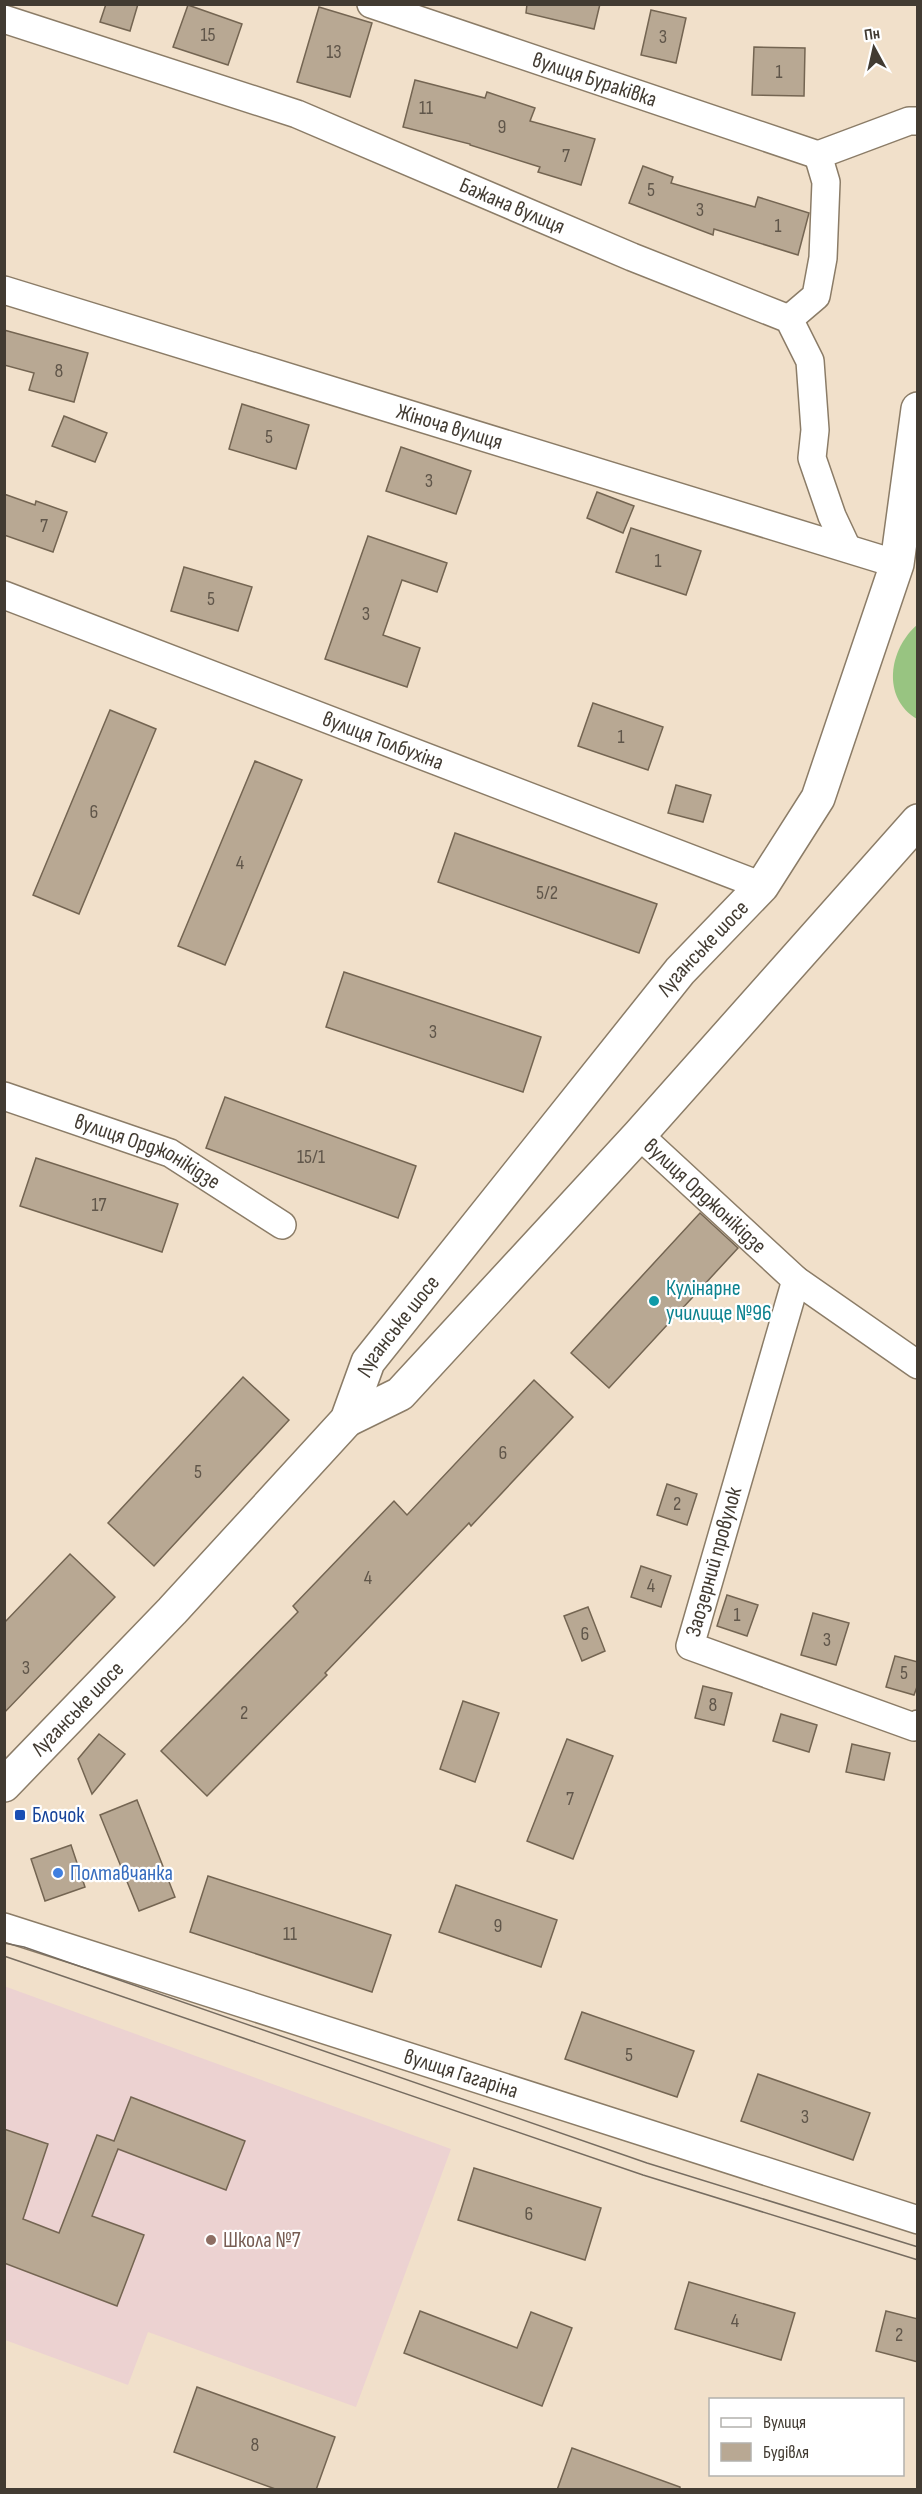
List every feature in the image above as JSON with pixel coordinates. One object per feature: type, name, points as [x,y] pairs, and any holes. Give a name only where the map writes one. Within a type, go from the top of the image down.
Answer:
[{"type":"main road","name":"Луганське шосе","points":[[347,1420],[368,1362],[680,971],[762,886],[818,798],[907,567],[918,409]]},
{"type":"main road","name":"Луганське шосе","points":[[4,1785],[172,1611],[347,1420],[400,1394],[639,1135],[918,821]]},
{"type":"street","name":"вулиця Бураківка","points":[[371,4],[818,155]]},
{"type":"street","name":"Бажана вулиця","points":[[4,19],[297,114],[632,257],[789,319]]},
{"type":"street","points":[[847,548],[832,516],[812,458],[815,430],[810,361],[789,319],[816,296],[823,258],[826,182],[818,155],[909,122],[918,121]]},
{"type":"street","name":"Жіноча вулиця","points":[[4,290],[907,567]]},
{"type":"street","name":"вулиця Толбухіна","points":[[4,595],[762,886]]},
{"type":"street","name":"вулиця Орджонікідзе","points":[[4,1096],[170,1153],[282,1225]]},
{"type":"street","name":"вулиця Орджонікідзе","points":[[639,1135],[796,1280],[918,1365]]},
{"type":"street","name":"Заозерний провулок","points":[[796,1280],[690,1646],[914,1727],[918,1724]]},
{"type":"street","name":"вулиця Гагаріна","points":[[4,1927],[918,2220]]},
{"type":"shaded area","name":"Школа №7","points":[[4,1986],[451,2149],[356,2407],[148,2332],[128,2385],[5,2340]]},
{"type":"green space","points":[[917,625],[917,719],[898,699],[893,673],[900,647]]},
{"type":"building","points":[[106,4],[138,4],[130,31],[100,22]]},
{"type":"building","points":[[527,4],[600,4],[594,29],[526,13]]},
{"type":"building","points":[[188,5],[242,24],[228,65],[173,47]]},
{"type":"building","points":[[319,7],[372,23],[350,97],[297,82]]},
{"type":"building","points":[[651,10],[686,18],[676,63],[641,55]]},
{"type":"building","points":[[754,47],[805,48],[804,96],[752,95]]},
{"type":"building","points":[[415,80],[485,98],[487,92],[535,108],[530,121],[595,139],[581,185],[538,172],[540,167],[470,144],[403,127]]},
{"type":"building","points":[[643,166],[673,177],[671,183],[755,207],[758,197],[809,213],[798,255],[714,229],[713,235],[629,203]]},
{"type":"building","points":[[4,330],[88,353],[74,402],[29,390],[34,373],[4,365]]},
{"type":"building","points":[[242,404],[309,425],[296,469],[229,449]]},
{"type":"building","points":[[64,416],[107,433],[95,462],[52,446]]},
{"type":"building","points":[[401,447],[471,471],[456,514],[386,491]]},
{"type":"building","points":[[597,492],[634,506],[623,533],[587,518]]},
{"type":"building","points":[[4,494],[35,505],[36,501],[67,512],[53,552],[4,535]]},
{"type":"building","points":[[631,528],[701,551],[686,595],[616,572]]},
{"type":"building","points":[[368,536],[447,563],[437,592],[402,580],[383,635],[420,648],[407,687],[325,659]]},
{"type":"building","points":[[184,567],[252,587],[238,631],[171,611]]},
{"type":"building","points":[[593,703],[663,727],[648,770],[578,746]]},
{"type":"building","points":[[110,710],[156,729],[79,914],[33,895]]},
{"type":"building","points":[[255,761],[302,780],[225,965],[178,946]]},
{"type":"building","points":[[676,785],[711,795],[703,822],[668,813]]},
{"type":"building","points":[[455,833],[657,904],[639,953],[438,882]]},
{"type":"building","points":[[344,972],[541,1037],[523,1092],[326,1027]]},
{"type":"building","points":[[225,1097],[416,1166],[398,1218],[206,1148]]},
{"type":"building","points":[[36,1158],[178,1204],[162,1252],[20,1206]]},
{"type":"building","name":"Кулінарне училище №96","points":[[700,1213],[738,1248],[609,1388],[571,1353]]},
{"type":"building","points":[[243,1377],[289,1420],[154,1566],[108,1523]]},
{"type":"building","points":[[534,1380],[573,1417],[471,1526],[469,1523],[325,1673],[327,1675],[207,1796],[161,1751],[298,1612],[293,1606],[394,1501],[407,1515]]},
{"type":"building","points":[[667,1484],[697,1494],[687,1525],[657,1515]]},
{"type":"building","points":[[70,1554],[115,1597],[4,1713],[4,1623]]},
{"type":"building","points":[[641,1566],[671,1576],[661,1607],[631,1597]]},
{"type":"building","points":[[727,1595],[758,1605],[747,1636],[717,1626]]},
{"type":"building","points":[[588,1607],[605,1651],[582,1661],[564,1616]]},
{"type":"building","points":[[813,1613],[849,1623],[836,1665],[801,1655]]},
{"type":"building","points":[[895,1656],[918,1662],[918,1684],[914,1695],[886,1687]]},
{"type":"building","points":[[703,1686],[732,1693],[724,1725],[695,1718]]},
{"type":"building","points":[[463,1701],[499,1713],[475,1782],[440,1769]]},
{"type":"building","points":[[781,1714],[817,1725],[809,1752],[773,1741]]},
{"type":"building","points":[[99,1734],[125,1754],[92,1794],[78,1759]]},
{"type":"building","points":[[567,1739],[613,1756],[573,1859],[527,1841]]},
{"type":"building","points":[[852,1744],[890,1753],[884,1780],[846,1772]]},
{"type":"building","points":[[137,1800],[175,1897],[139,1911],[100,1815]]},
{"type":"building","name":"Полтавчанка","points":[[71,1845],[85,1887],[45,1901],[31,1859]]},
{"type":"building","points":[[208,1876],[391,1935],[372,1992],[190,1932]]},
{"type":"building","points":[[456,1885],[557,1920],[541,1967],[439,1932]]},
{"type":"building","points":[[582,2012],[694,2051],[677,2097],[565,2059]]},
{"type":"building","points":[[758,2074],[870,2113],[853,2160],[741,2121]]},
{"type":"building","points":[[131,2097],[245,2141],[226,2190],[118,2149],[92,2216],[144,2235],[117,2306],[4,2263],[4,2129],[48,2144],[23,2219],[59,2233],[97,2135],[114,2141]]},
{"type":"building","points":[[474,2168],[601,2208],[585,2260],[458,2220]]},
{"type":"building","points":[[689,2282],[795,2313],[781,2360],[675,2329]]},
{"type":"building","points":[[420,2311],[517,2348],[531,2312],[572,2328],[542,2406],[404,2353]]},
{"type":"building","points":[[886,2311],[918,2319],[918,2362],[876,2351]]},
{"type":"building","points":[[197,2387],[335,2437],[316,2490],[278,2490],[174,2452]]},
{"type":"building","points":[[572,2448],[680,2487],[680,2490],[557,2490]]},
{"type":"tram line","points":[[4,1943],[24,1947],[647,2163],[918,2247]]},
{"type":"tram line","points":[[4,1956],[643,2175],[918,2260]]},
{"type":"place","name":"Кулінарне училище №96","points":[[654,1301]]},
{"type":"place","name":"Блочок","points":[[20,1815]]},
{"type":"place","name":"Полтавчанка","points":[[58,1873]]},
{"type":"place","name":"Школа №7","points":[[211,2240]]}]
